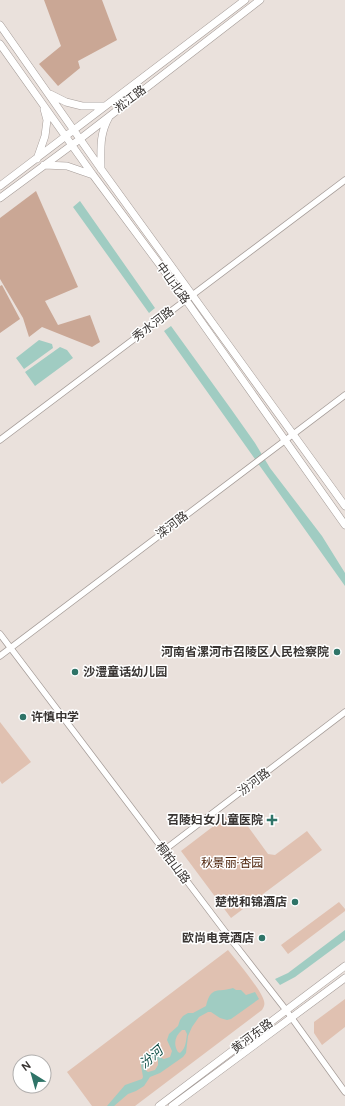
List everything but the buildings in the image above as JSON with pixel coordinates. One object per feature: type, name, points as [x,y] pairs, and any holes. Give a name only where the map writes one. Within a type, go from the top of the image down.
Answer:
[{"type":"main road","name":"淞江路","points":[[0,186],[245,0]]},
{"type":"main road","name":"淞江路","points":[[0,198],[80,139],[260,0]]},
{"type":"main road","name":"中山北路","points":[[0,25],[101,169],[193,294],[345,506]]},
{"type":"main road","name":"中山北路","points":[[0,44],[93,175],[186,300],[345,525]]},
{"type":"main road","points":[[49,94],[66,102],[82,106],[105,106]]},
{"type":"main road","points":[[37,159],[45,136],[47,120],[41,101]]},
{"type":"main road","points":[[101,169],[101,141],[104,127],[111,114]]},
{"type":"main road","points":[[43,165],[67,166],[93,175]]},
{"type":"main road","name":"黄河东路","points":[[159,1106],[345,966]]},
{"type":"main road","name":"黄河东路","points":[[172,1106],[345,978]]},
{"type":"street","name":"秀水河路","points":[[0,440],[345,180]]},
{"type":"street","name":"滦河路","points":[[0,656],[345,394]]},
{"type":"street","name":"桐柏山路","points":[[0,634],[163,851],[286,1010],[345,1092]]},
{"type":"street","name":"汾河路","points":[[163,851],[345,712]]},
{"type":"green space","points":[[0,722],[31,762],[2,784],[0,781]]},
{"type":"green space","name":"秋景丽·杏园","points":[[228,815],[234,822],[241,817],[268,854],[275,855],[307,831],[322,850],[231,918],[181,851]]},
{"type":"green space","points":[[339,902],[345,911],[288,954],[281,945]]},
{"type":"green space","points":[[228,950],[259,990],[264,1001],[264,1007],[262,1010],[135,1106],[92,1106],[67,1072]]},
{"type":"green space","points":[[345,999],[345,1027],[322,1045],[314,1033],[314,1022]]},
{"type":"shaded area","points":[[44,0],[102,0],[117,40],[78,61],[80,68],[58,86],[39,64],[61,46]]},
{"type":"shaded area","points":[[36,191],[78,287],[45,301],[58,325],[90,315],[100,342],[92,347],[42,327],[29,337],[23,318],[0,279],[0,218]]},
{"type":"shaded area","points":[[2,285],[20,319],[0,333],[0,286]]},
{"type":"water","points":[[80,201],[155,308],[149,313],[73,207]]},
{"type":"water","points":[[171,326],[255,443],[270,468],[322,536],[345,573],[345,586],[164,331]]},
{"type":"water","points":[[39,340],[52,344],[53,348],[24,369],[16,358]]},
{"type":"water","points":[[60,347],[67,350],[73,358],[35,386],[25,372]]},
{"type":"water","points":[[345,930],[345,940],[295,977],[280,985],[275,979],[288,973]]},
{"type":"water","name":"汾河","points":[[233,988],[236,990],[241,990],[246,995],[255,992],[259,999],[231,1019],[227,1020],[220,1018],[211,1012],[199,1017],[188,1036],[186,1053],[183,1057],[160,1073],[150,1077],[144,1086],[128,1094],[114,1106],[107,1106],[125,1085],[142,1079],[141,1065],[144,1057],[152,1054],[164,1059],[170,1057],[172,1051],[167,1040],[169,1034],[178,1026],[183,1016],[188,1013],[193,1013],[206,1006],[210,995],[213,992]],"holes":[[[182,1030],[185,1030],[187,1034],[185,1047],[180,1053],[176,1049],[175,1043],[176,1037]],[[156,1058],[158,1060],[158,1065],[155,1070],[148,1072],[143,1066],[146,1060]]]},
{"type":"place","name":"河南省漯河市召陵区人民检察院","points":[[337,652]]},
{"type":"place","name":"沙澧童话幼儿园","points":[[75,672]]},
{"type":"place","name":"许慎中学","points":[[23,717]]},
{"type":"place","name":"召陵妇女儿童医院","points":[[272,820]]},
{"type":"place","name":"楚悦和锦酒店","points":[[295,902]]},
{"type":"place","name":"欧尚电竞酒店","points":[[262,938]]}]
